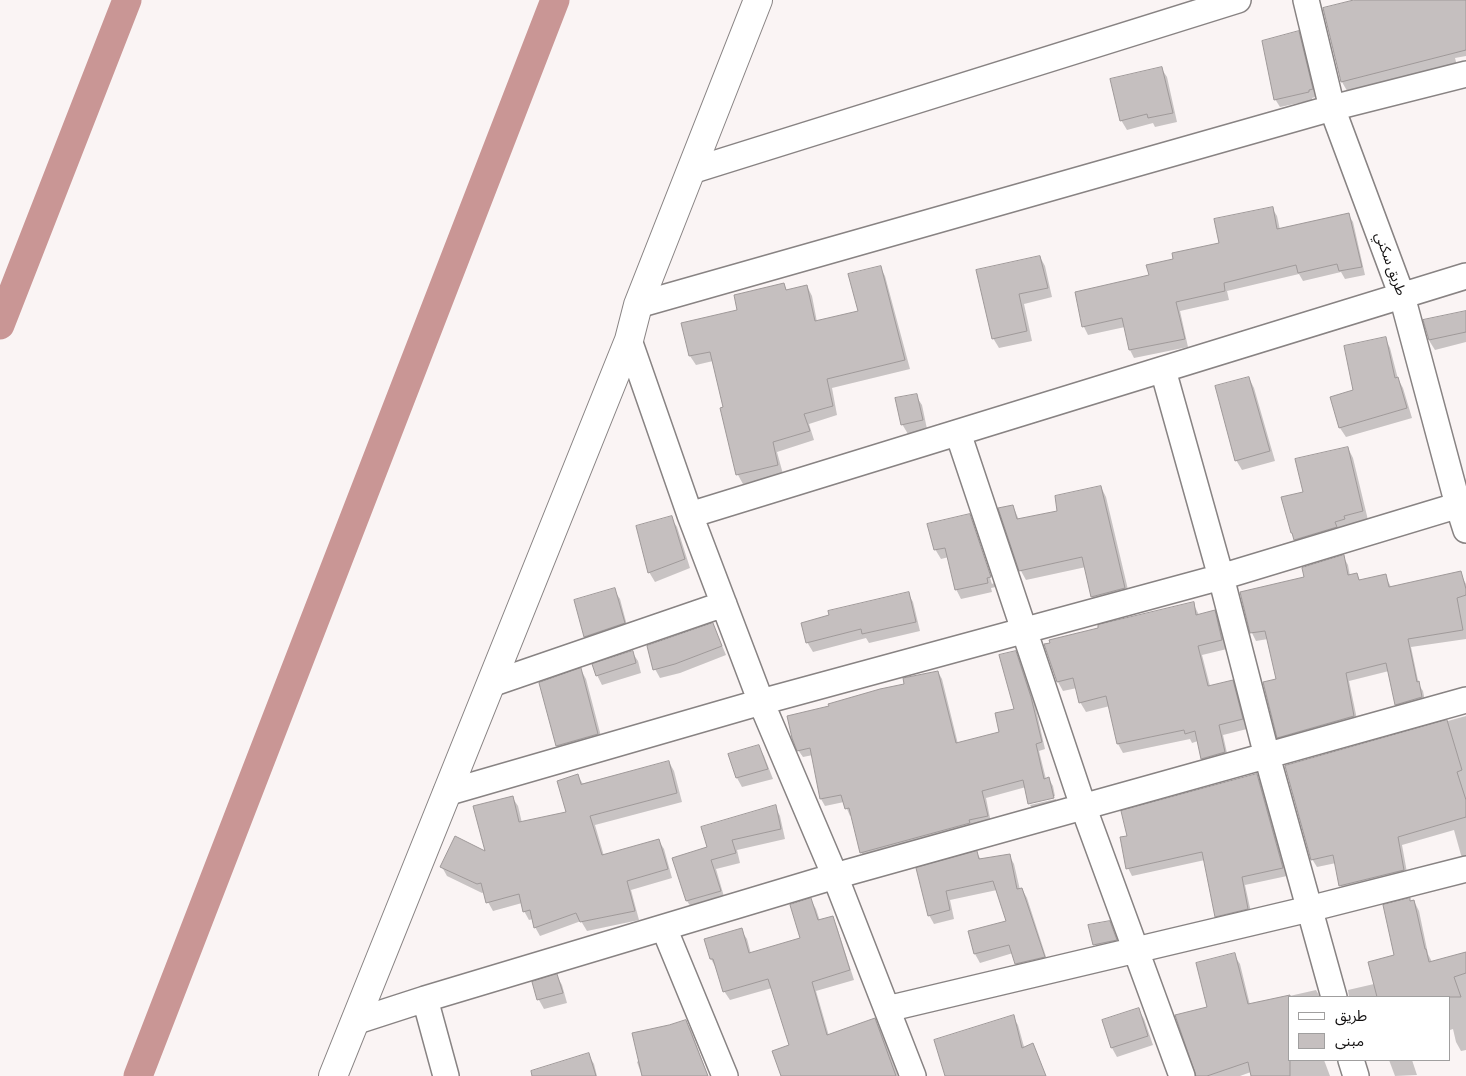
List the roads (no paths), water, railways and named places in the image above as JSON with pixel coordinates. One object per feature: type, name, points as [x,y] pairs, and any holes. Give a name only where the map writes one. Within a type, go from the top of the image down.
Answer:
[{"type":"street","points":[[333,1076],[629,340],[638,305],[758,0]]},
{"type":"street","points":[[691,170],[1238,0]]},
{"type":"street","name":"طريق سكني","points":[[1306,0],[1332,108],[1402,296],[1462,504],[1466,530]]},
{"type":"street","points":[[638,305],[1332,108],[1466,74]]},
{"type":"street","points":[[690,515],[1466,276]]},
{"type":"street","points":[[629,340],[690,515],[761,702],[835,876],[913,1076]]},
{"type":"street","points":[[1163,370],[1334,996]]},
{"type":"street","points":[[958,433],[1083,806],[1182,1076]]},
{"type":"street","points":[[446,793],[761,702],[1221,577],[1462,504]]},
{"type":"street","points":[[491,684],[724,604]]},
{"type":"street","points":[[354,1022],[835,876],[1466,700]]},
{"type":"street","points":[[887,1009],[1309,909],[1466,869]]},
{"type":"street","points":[[664,928],[725,1076]]},
{"type":"street","points":[[425,1000],[446,1076]]},
{"type":"street","points":[[1351,1061],[1356,1076]]},
{"type":"waterway","points":[[0,325],[127,0]]},
{"type":"waterway","points":[[138,1076],[555,0]]}]
